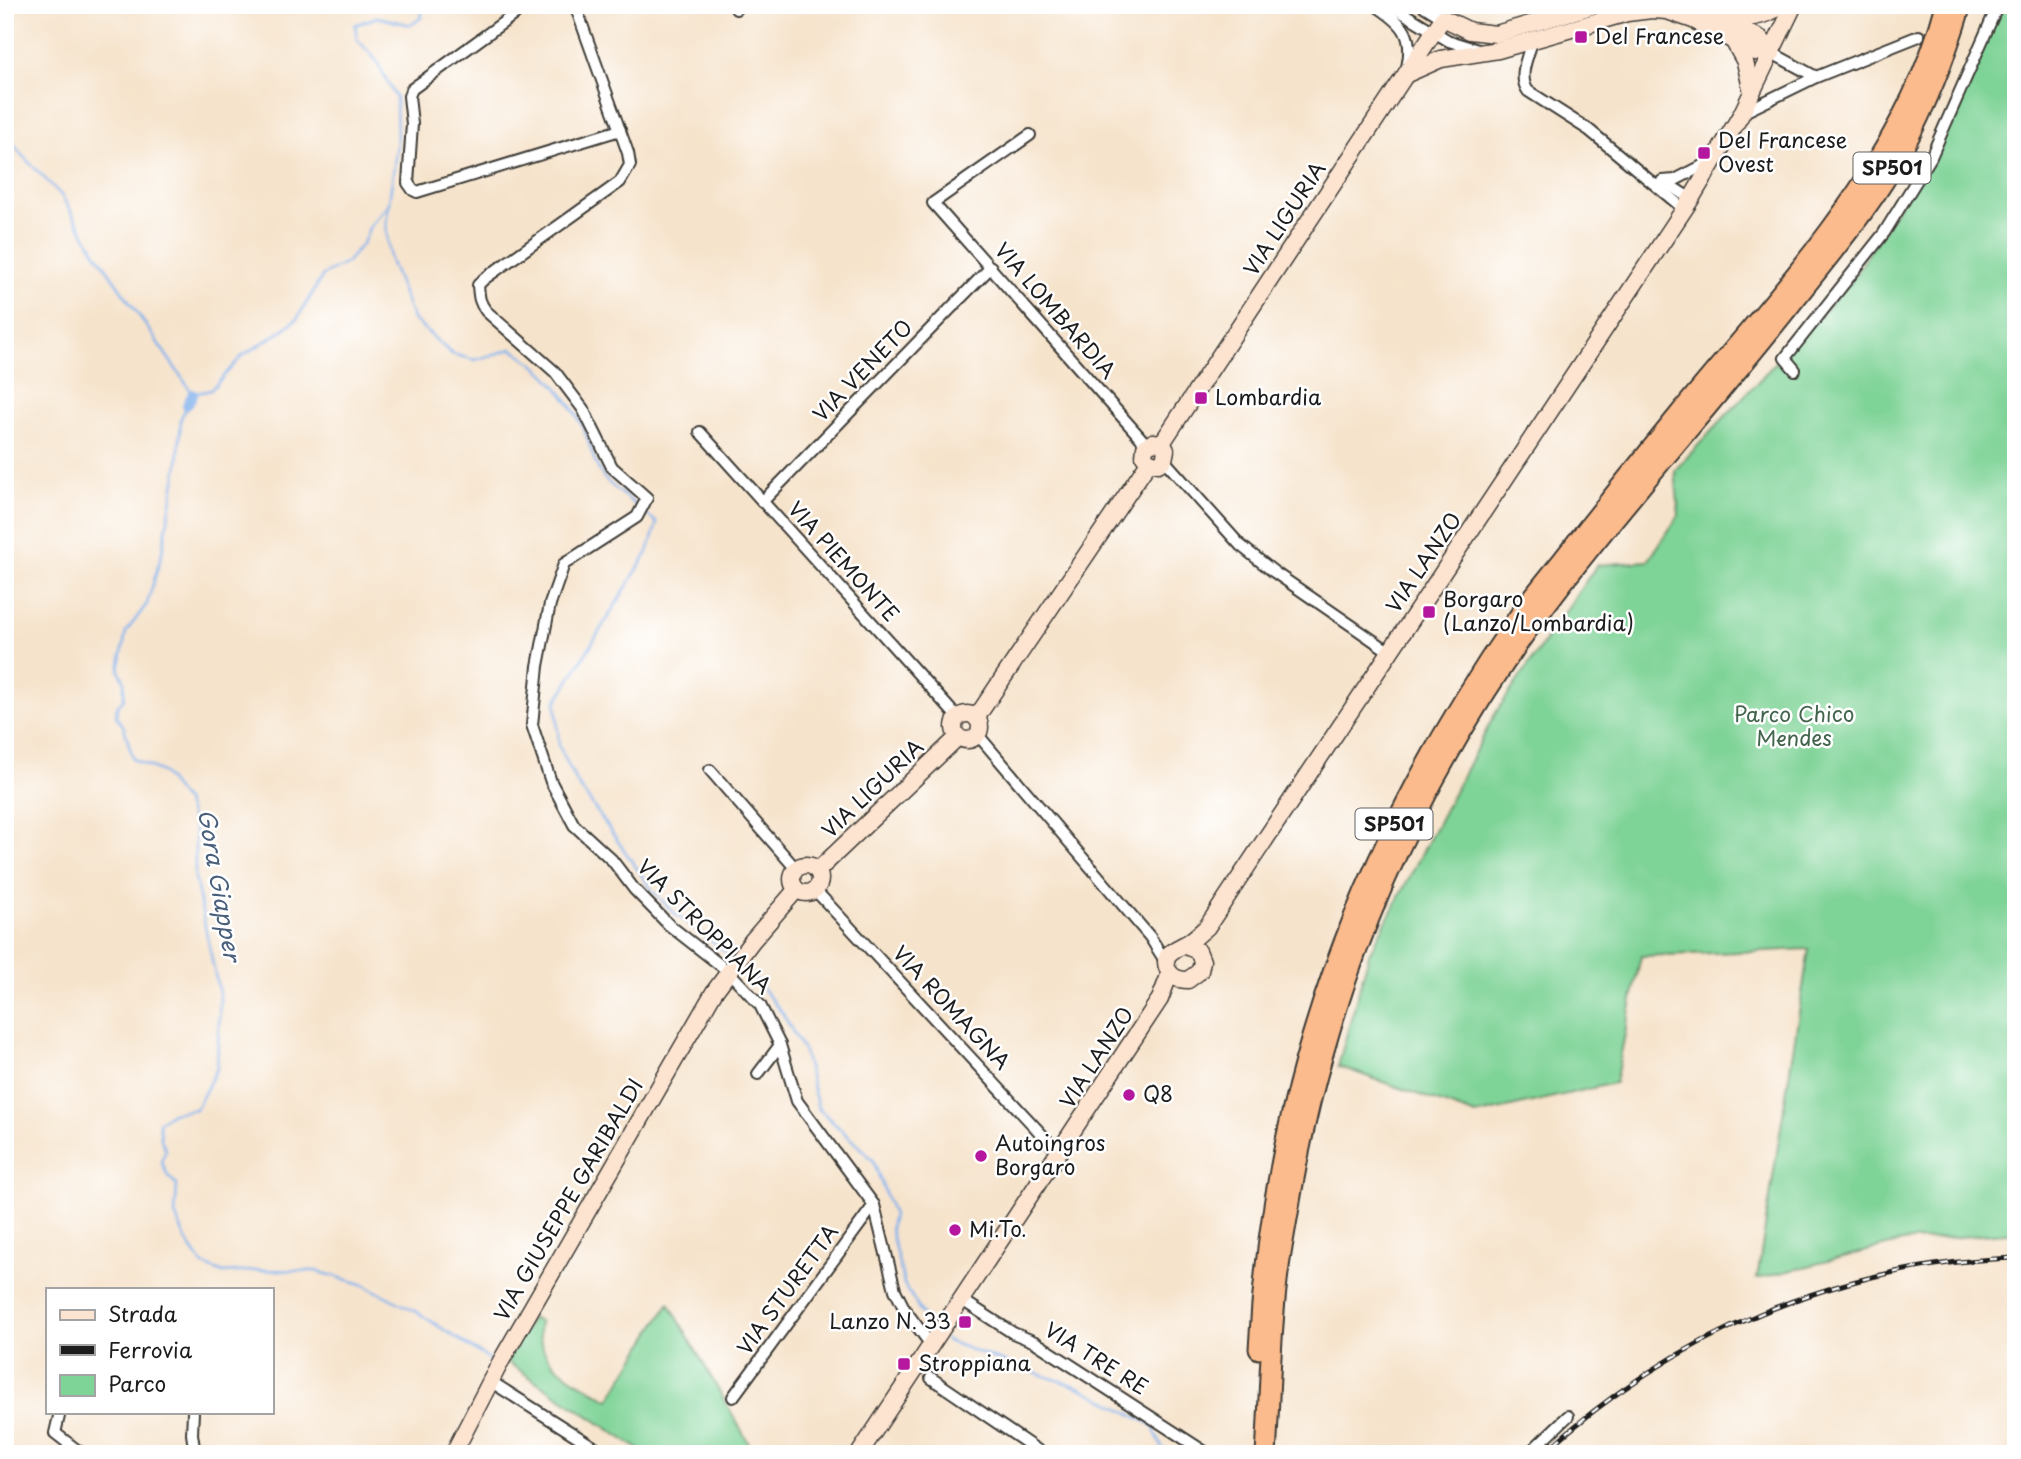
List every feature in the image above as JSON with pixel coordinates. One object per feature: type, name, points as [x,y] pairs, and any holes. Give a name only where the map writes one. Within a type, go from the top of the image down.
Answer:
[{"type":"highway","name":"SP501","points":[[1254,1454],[1263,1281],[1286,1139],[1315,1026],[1346,934],[1401,809],[1448,723],[1517,619],[1842,217],[1873,171],[1918,85],[1946,5]]},
{"type":"highway","name":"SP501","points":[[1266,1454],[1277,1280],[1300,1142],[1327,1033],[1378,892],[1410,824],[1460,733],[1507,659],[1583,556],[1787,310],[1881,186],[1902,151],[1930,93],[1961,5]]},
{"type":"street","points":[[527,5],[412,89],[408,183],[412,190],[417,192],[620,131],[575,5]]},
{"type":"street","points":[[1375,5],[1399,22],[1408,38],[1409,63],[1405,75]]},
{"type":"street","points":[[1390,5],[1438,25],[1496,34],[1595,5]]},
{"type":"street","points":[[1422,5],[1438,25],[1466,47],[1499,50]]},
{"type":"street","points":[[1702,8],[1728,16],[1753,18],[1768,15],[1783,5]]},
{"type":"street","points":[[1643,175],[1662,181],[1675,180],[1700,169],[1718,156],[1742,113],[1794,5]]},
{"type":"street","points":[[1795,370],[1786,358],[1884,233],[1931,157],[1998,5]]},
{"type":"street","points":[[1702,8],[1761,39],[1772,53],[1816,77]]},
{"type":"street","points":[[1405,75],[1417,67],[1441,59],[1499,50],[1616,16],[1652,10],[1667,11],[1693,20],[1755,52],[1772,53]]},
{"type":"street","name":"VIA LIGURIA","points":[[976,718],[1156,452],[1438,25]]},
{"type":"street","points":[[1742,113],[1816,77],[1919,36]]},
{"type":"street","points":[[1732,40],[1745,62],[1752,92]]},
{"type":"street","points":[[1532,42],[1523,78],[1523,84],[1528,91],[1589,130],[1683,210]]},
{"type":"street","name":"VIA STROPPIANA","points":[[620,131],[630,165],[620,181],[478,285],[480,302],[486,311],[560,378],[583,409],[612,467],[647,498],[637,517],[564,564],[550,604],[538,666],[532,726],[551,782],[574,825],[612,860],[634,889],[669,925],[729,972],[760,1005],[780,1045],[797,1101],[874,1205],[895,1290],[905,1310],[931,1345]]},
{"type":"street","name":"VIA LOMBARDIA","points":[[1030,135],[933,203],[1240,545],[1274,572],[1390,652]]},
{"type":"street","name":"VIA LANZO","points":[[1180,946],[1207,927],[1718,156]]},
{"type":"street","points":[[1662,181],[1683,210]]},
{"type":"street","name":"VIA VENETO","points":[[762,502],[991,267]]},
{"type":"street","name":"VIA PIEMONTE","points":[[701,432],[958,718]]},
{"type":"street","points":[[965,714],[976,718],[980,725],[978,735],[970,740],[958,737],[954,727],[958,718],[965,714]]},
{"type":"street","points":[[978,735],[1150,937],[1173,973],[1193,979],[1200,971],[1201,956],[1194,947],[1161,943],[1150,937]]},
{"type":"street","name":"VIA LIGURIA","points":[[817,871],[958,737]]},
{"type":"street","points":[[710,770],[796,869]]},
{"type":"street","points":[[805,865],[817,871],[820,879],[815,890],[804,893],[796,890],[792,878],[796,869],[805,865]]},
{"type":"street","points":[[729,972],[796,890]]},
{"type":"street","name":"VIA ROMAGNA","points":[[815,890],[1059,1153]]},
{"type":"street","name":"VIA LANZO","points":[[1201,956],[1207,927]]},
{"type":"street","points":[[1173,973],[1169,954],[1180,946]]},
{"type":"street","name":"VIA GIUSEPPE GARIBALDI","points":[[453,1454],[495,1372],[714,992],[729,972]]},
{"type":"street","name":"VIA LANZO","points":[[859,1454],[1160,999],[1173,973]]},
{"type":"street","points":[[758,1074],[780,1045]]},
{"type":"street","name":"VIA STURETTA","points":[[733,1397],[874,1205]]},
{"type":"street","name":"VIA TRE RE","points":[[962,1300],[1013,1333],[1035,1342],[1208,1454]]},
{"type":"street","points":[[495,1372],[605,1454]]},
{"type":"street","points":[[931,1378],[1043,1454]]},
{"type":"street","points":[[60,1414],[55,1433],[82,1454]]},
{"type":"street","points":[[193,1414],[195,1454]]},
{"type":"street","points":[[1528,1454],[1568,1416]]},
{"type":"green space","name":"Parco Chico Mendes","points":[[2016,5],[2016,1232],[1902,1242],[1757,1279],[1809,949],[1641,956],[1615,1083],[1476,1115],[1338,1066],[1369,954],[1495,714],[1597,565],[1648,561],[1679,515],[1675,470],[1851,282],[1945,131],[1998,12]]},
{"type":"green space","points":[[669,1303],[755,1454],[646,1454],[507,1362],[532,1318],[540,1322],[540,1337],[551,1361],[572,1378],[609,1400]]},
{"type":"waterway","points":[[421,5],[422,17],[411,25],[377,17],[355,25],[357,39],[376,60],[396,98],[397,144],[386,225],[390,260],[413,319],[452,354],[475,360],[512,349],[534,364],[571,406],[602,475],[635,505]]},
{"type":"waterway","points":[[5,130],[20,153],[61,195],[96,253],[193,394],[211,390],[242,356],[297,319],[323,275],[346,263],[363,243],[370,226],[388,205]]},
{"type":"waterway","name":"Gora Giapper","points":[[187,405],[193,394]]},
{"type":"waterway","name":"Gora Giapper","points":[[187,405],[181,418],[178,464],[162,553],[147,604],[126,632],[119,670],[124,680],[124,698],[117,707],[116,716],[124,727],[133,759],[162,772],[186,803],[195,829],[195,878],[220,998],[217,1068],[196,1109],[172,1113],[159,1122],[161,1139],[166,1150],[161,1161],[168,1176],[177,1185],[175,1215],[187,1242],[202,1264],[223,1273],[262,1270],[316,1271],[362,1284],[417,1312],[490,1360]]},
{"type":"waterway","points":[[646,514],[657,523],[648,552],[556,702],[559,746],[577,783],[652,890],[674,913],[727,953]]},
{"type":"waterway","points":[[745,967],[783,1014],[804,1052],[818,1108],[873,1160],[893,1215],[890,1228],[904,1284],[930,1327]]},
{"type":"waterway","points":[[945,1340],[1081,1388],[1152,1425],[1165,1454]]},
{"type":"railway","points":[[1543,1454],[1593,1412],[1646,1374],[1703,1341],[1762,1313],[1823,1291],[1886,1274],[1950,1263],[2016,1258]]},
{"type":"place","name":"Del Francese","points":[[1581,37]]},
{"type":"place","name":"Del Francese Ovest","points":[[1704,153]]},
{"type":"place","name":"Lombardia","points":[[1201,398]]},
{"type":"place","name":"Borgaro (Lanzo/Lombardia)","points":[[1429,612]]},
{"type":"place","name":"Q8","points":[[1129,1095]]},
{"type":"place","name":"Autoingros Borgaro","points":[[981,1156]]},
{"type":"place","name":"Mi.To.","points":[[955,1230]]},
{"type":"place","name":"Lanzo N. 33","points":[[965,1322]]},
{"type":"place","name":"Stroppiana","points":[[904,1364]]}]
